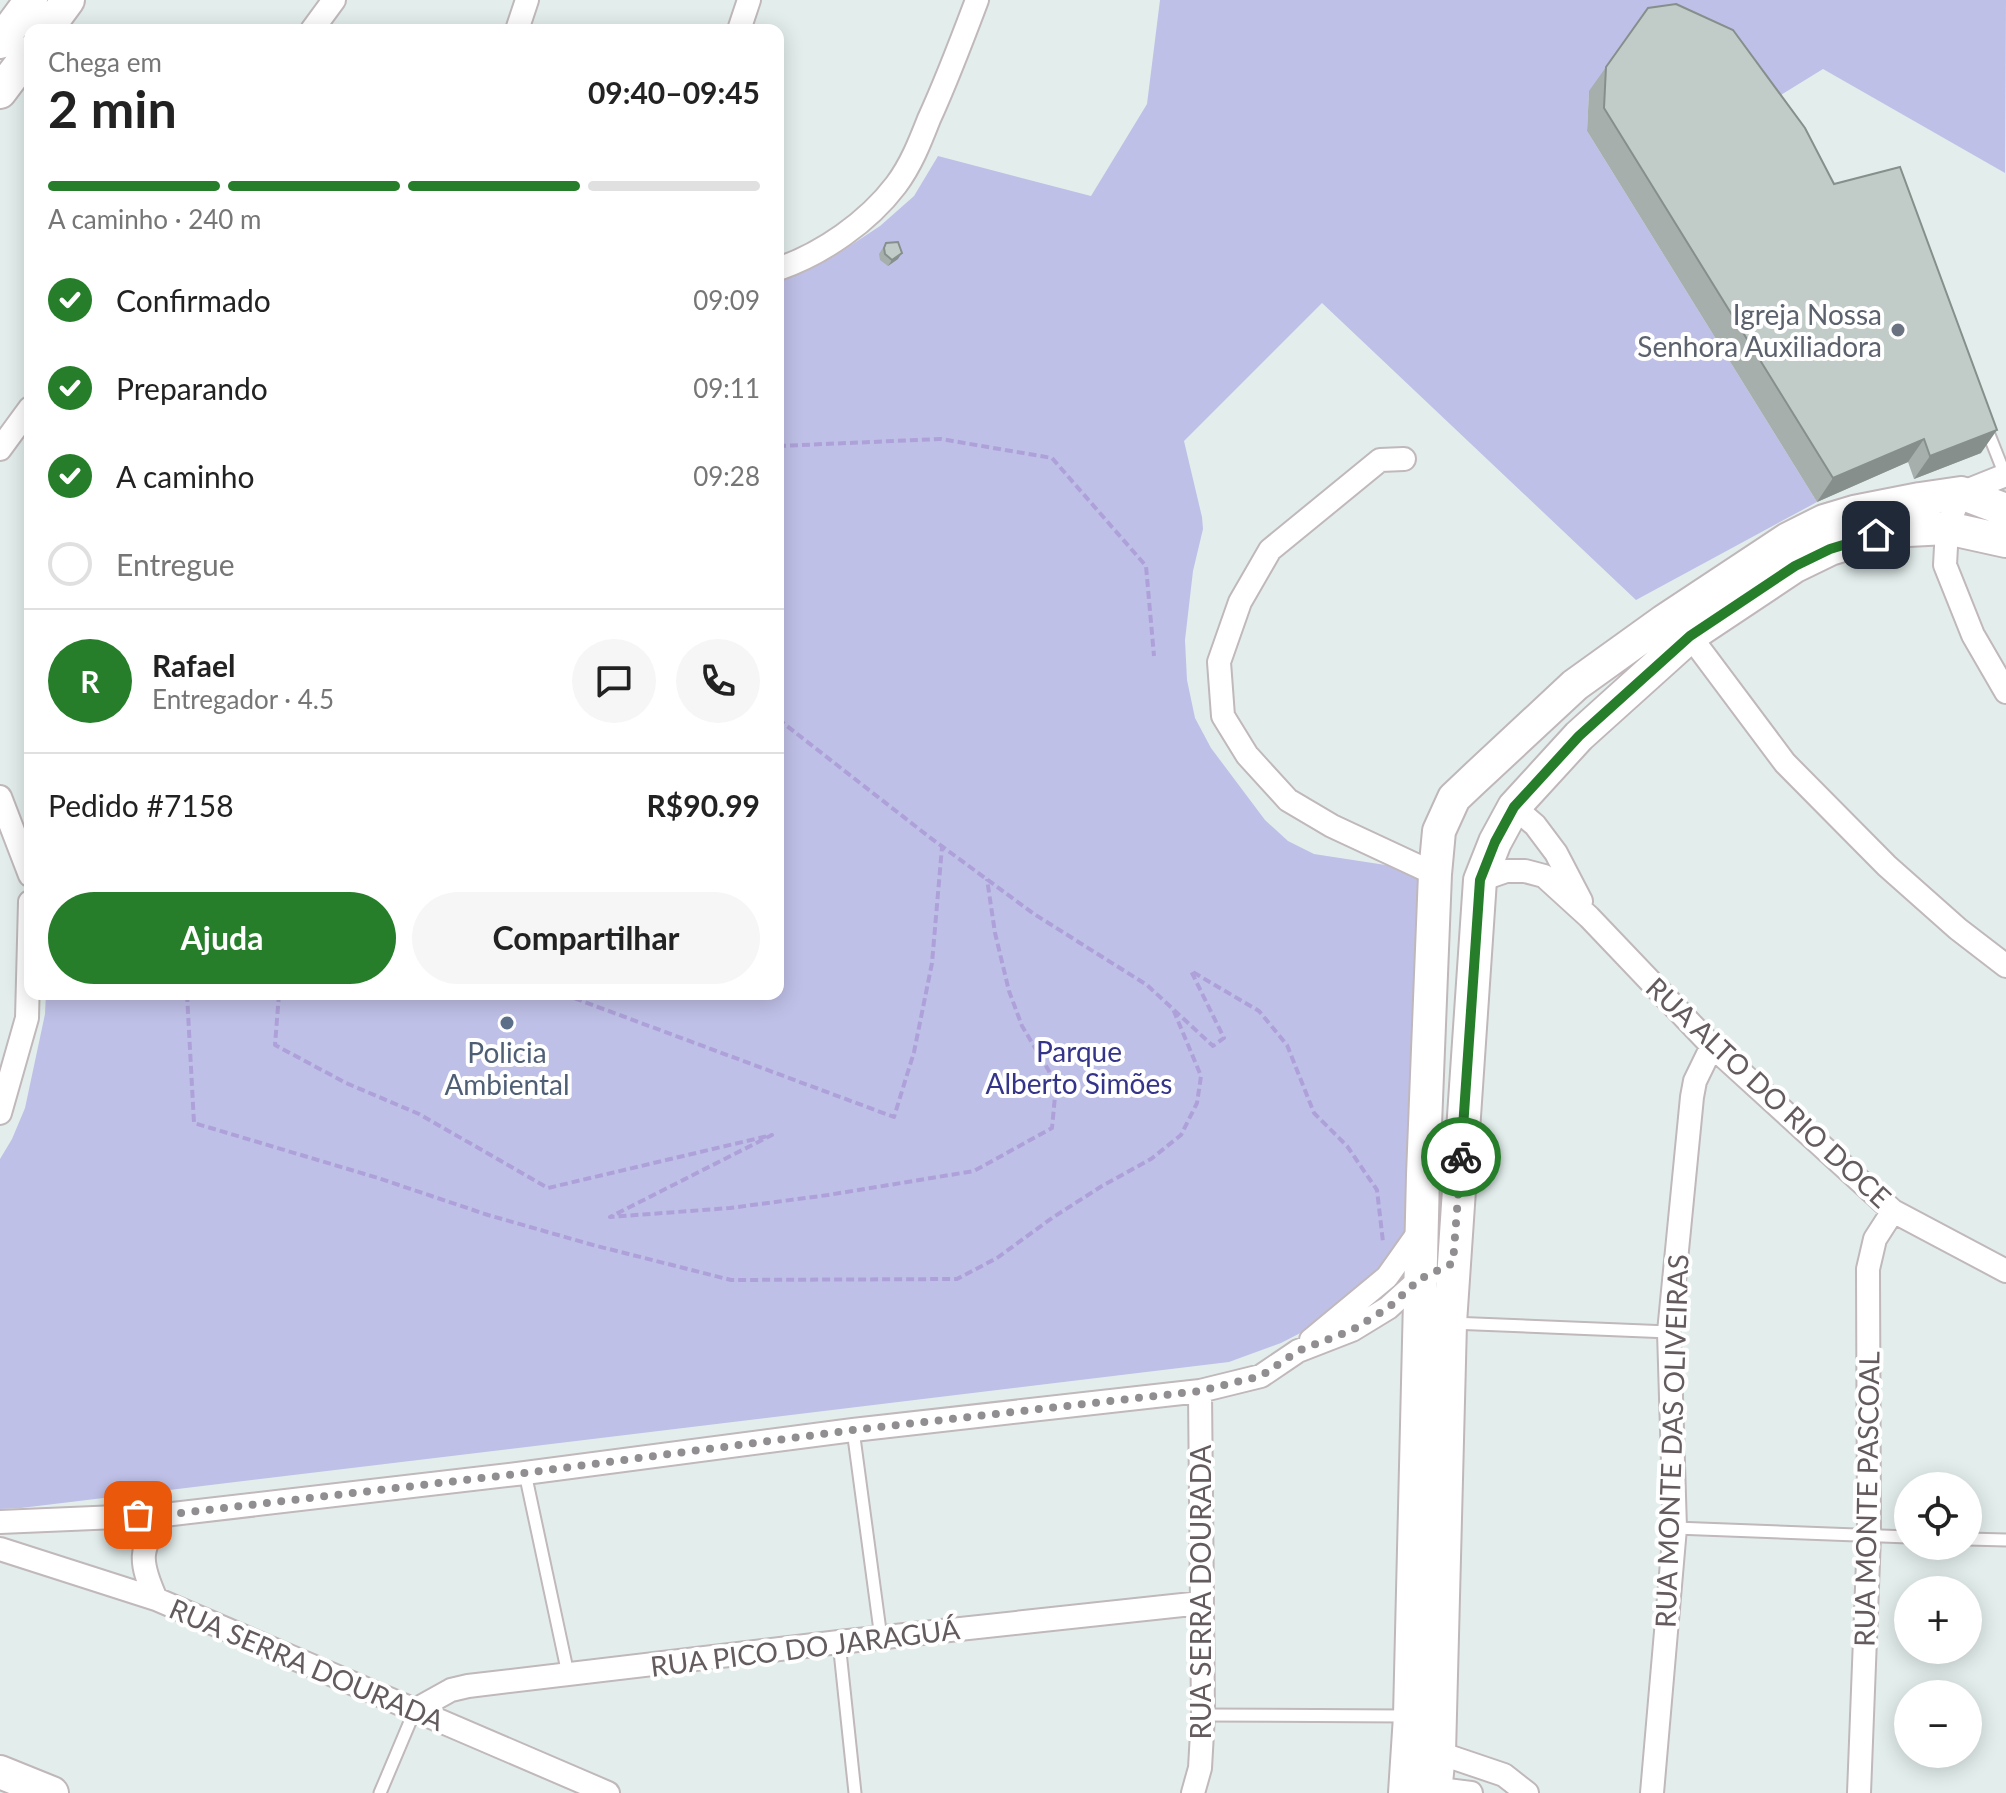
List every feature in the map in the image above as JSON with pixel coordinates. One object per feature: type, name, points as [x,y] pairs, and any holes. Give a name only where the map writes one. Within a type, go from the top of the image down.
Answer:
[{"type":"street","points":[[0,42],[31,0]]},
{"type":"street","points":[[52,24],[68,0]]},
{"type":"street","points":[[316,24],[334,0]]},
{"type":"street","points":[[519,24],[527,0]]},
{"type":"street","points":[[741,24],[749,0]]},
{"type":"street","points":[[784,266],[833,241],[880,203],[897,184],[917,147],[977,0]]},
{"type":"street","points":[[0,92],[24,61]]},
{"type":"street","points":[[0,449],[24,416]]},
{"type":"street","points":[[1404,459],[1380,460],[1270,550],[1240,602],[1219,662],[1223,716],[1247,755],[1288,800],[1332,826],[1455,883],[1480,880],[1506,871],[1525,871],[1544,876],[1589,917]]},
{"type":"street","points":[[1471,1793],[1420,1790],[1480,880],[1495,842],[1514,807],[1677,628],[1788,539],[1824,521],[1854,512],[1961,493],[2006,475]]},
{"type":"street","points":[[1961,493],[2006,510]]},
{"type":"street","points":[[1961,493],[1947,528],[1945,565],[1973,635],[2006,692]]},
{"type":"street","points":[[1424,1753],[1410,1716],[1423,1175],[1435,874],[1439,831],[1454,798],[1575,685],[1830,549],[1876,535],[1947,528],[2006,541]]},
{"type":"street","points":[[1677,628],[1785,763],[1887,866],[1958,929],[2006,966]]},
{"type":"street","points":[[1473,780],[1495,786],[1535,825],[1556,853],[1589,917]]},
{"type":"street","points":[[0,797],[24,859]]},
{"type":"street","name":"RUA ALTO DO RIO DOCE","points":[[1589,917],[1712,1046],[1893,1211],[2006,1271]]},
{"type":"street","points":[[0,1113],[27,1018],[27,1000]]},
{"type":"street","name":"RUA MONTE DAS OLIVEIRAS","points":[[1652,1793],[1675,1528],[1669,1332],[1692,1097],[1695,1081],[1712,1046]]},
{"type":"street","name":"RUA MONTE PASCOAL","points":[[1859,1793],[1869,1536],[1868,1269],[1875,1239],[1893,1211]]},
{"type":"street","points":[[0,1522],[164,1515],[525,1473],[853,1430],[1200,1391],[1261,1376],[1298,1351],[1387,1277],[1423,1227]]},
{"type":"street","points":[[1298,1351],[1352,1330],[1388,1308],[1420,1279],[1453,1263]]},
{"type":"street","name":"RUA SERRA DOURADA","points":[[1193,1793],[1200,1768],[1203,1715],[1200,1391]]},
{"type":"street","points":[[156,1599],[143,1558],[147,1538],[164,1515]]},
{"type":"street","points":[[0,1533],[63,1518]]},
{"type":"street","name":"RUA SERRA DOURADA","points":[[0,1549],[156,1599],[608,1793]]},
{"type":"street","name":"RUA PICO DO JARAGUÁ","points":[[415,1710],[451,1690],[468,1686],[1201,1603]]},
{"type":"street","points":[[1424,1753],[1504,1775],[1527,1793]]},
{"type":"street","points":[[0,1772],[52,1793]]},
{"type":"lane","points":[[1983,418],[2006,475]]},
{"type":"lane","points":[[1450,1323],[1669,1332]]},
{"type":"lane","points":[[853,1430],[881,1638]]},
{"type":"lane","points":[[525,1473],[568,1674]]},
{"type":"lane","points":[[1675,1528],[1894,1537]]},
{"type":"lane","points":[[1982,1539],[2006,1540]]},
{"type":"lane","points":[[839,1642],[855,1793]]},
{"type":"lane","points":[[380,1793],[415,1710]]},
{"type":"lane","points":[[1203,1715],[1410,1716]]},
{"type":"path","points":[[784,446],[941,439],[1052,458],[1146,566],[1154,656]]},
{"type":"path","points":[[784,724],[942,847],[1034,914],[1147,985],[1213,1046],[1224,1038],[1191,971],[1259,1011],[1287,1045],[1314,1113],[1347,1146],[1377,1190],[1387,1277]]},
{"type":"path","points":[[579,1000],[894,1117],[914,1052],[932,963],[942,847]]},
{"type":"path","points":[[279,1000],[275,1045],[346,1083],[419,1114],[548,1188],[772,1135],[610,1217],[730,1208],[974,1171],[1052,1128],[1055,1096],[1049,1071],[1022,1026],[1009,991],[995,933],[987,879]]},
{"type":"path","points":[[187,1000],[194,1123],[503,1219],[731,1280],[957,1279],[997,1258],[1052,1218],[1151,1159],[1181,1135],[1197,1103],[1201,1076],[1173,1009]]},
{"type":"green space","name":"Parque Alberto Simões","points":[[1160,0],[2006,0],[2005,173],[1823,69],[1758,109],[1589,91],[1587,131],[1817,502],[1636,600],[1322,303],[1184,441],[1203,529],[1193,571],[1185,640],[1187,680],[1195,718],[1211,748],[1265,820],[1288,841],[1314,854],[1405,868],[1423,881],[1415,1225],[1371,1281],[1320,1323],[1281,1343],[1229,1362],[0,1509],[0,1159],[25,1108],[46,1000],[784,1000],[784,278],[833,257],[880,226],[914,196],[938,156],[1091,196],[1147,104]]},
{"type":"building","points":[[1676,4],[1733,30],[1805,128],[1834,184],[1900,167],[1997,430],[1930,456],[1924,439],[1833,478],[1604,108],[1606,67],[1648,8]]},
{"type":"building","points":[[898,242],[902,253],[892,260],[885,254],[884,248],[886,243]]},
{"type":"way so far","points":[[138,1515],[164,1515],[525,1473],[853,1430],[1200,1391],[1261,1376],[1298,1351],[1352,1330],[1388,1308],[1420,1279],[1453,1263],[1461,1157]]},
{"type":"place","name":"Igreja Nossa Senhora Auxiliadora","points":[[1898,330]]},
{"type":"place","name":"Policia Ambiental","points":[[507,1023]]},
{"type":"route","points":[[1461,1157],[1480,880],[1495,842],[1514,807],[1579,736],[1690,636],[1795,566],[1830,549],[1876,535]]}]
